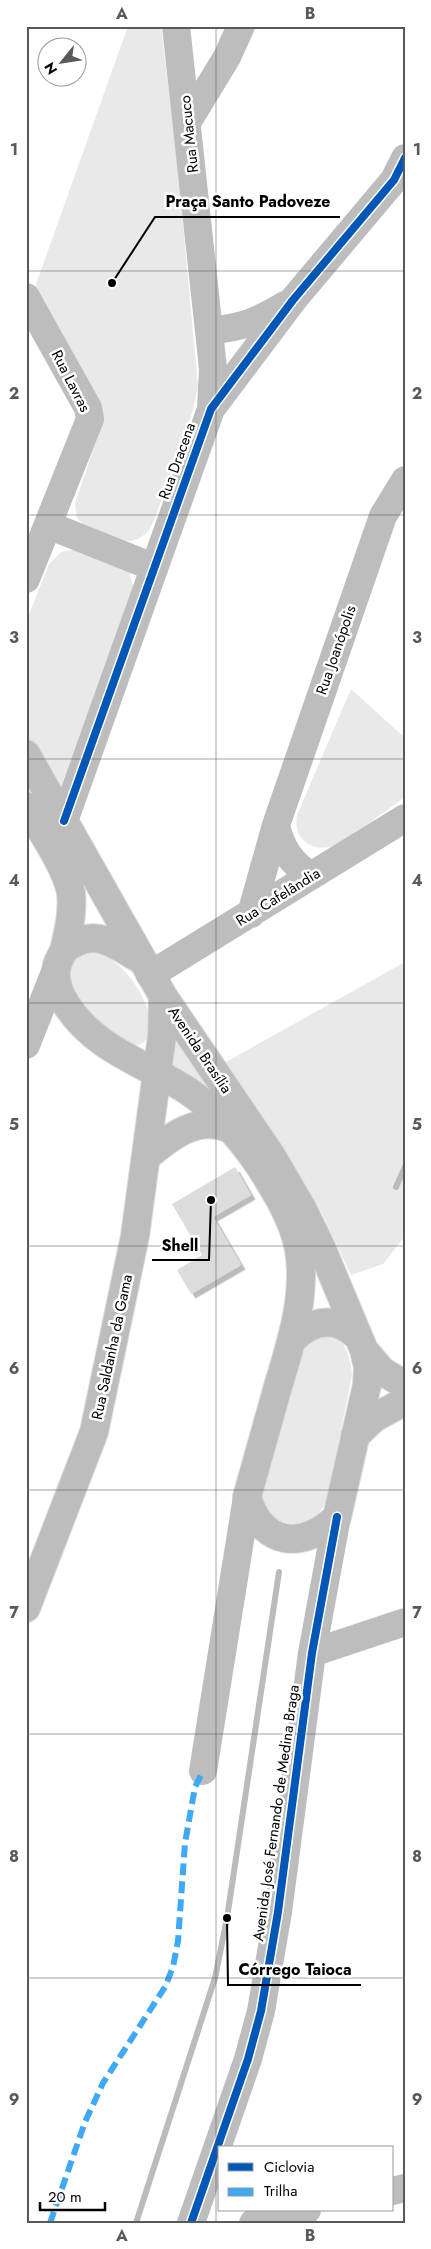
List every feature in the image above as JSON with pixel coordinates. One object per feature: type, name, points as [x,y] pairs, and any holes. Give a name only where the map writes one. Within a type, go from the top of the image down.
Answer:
[{"type":"street","name":"Rua Macuco","points":[[176,26],[188,121],[213,369],[211,408]]},
{"type":"street","points":[[188,121],[227,57],[241,26]]},
{"type":"street","name":"Rua Dracena","points":[[64,821],[211,408],[293,300],[394,180],[405,158]]},
{"type":"street","name":"Rua Lavras","points":[[26,297],[88,408],[90,419],[26,579]]},
{"type":"street","points":[[209,330],[244,326],[260,320],[293,300]]},
{"type":"street","name":"Rua Joanópolis","points":[[250,914],[276,825],[383,516],[405,480]]},
{"type":"street","points":[[48,525],[153,567]]},
{"type":"street","name":"Avenida Brasília","points":[[26,754],[151,977],[271,1156],[302,1208],[321,1247],[361,1343]]},
{"type":"street","name":"Avenida Brasília","points":[[26,806],[65,875],[71,892],[71,915],[61,958],[58,985],[61,996],[78,1019],[101,1042],[188,1092],[230,1129],[265,1174],[290,1221],[296,1239],[301,1275],[292,1340]]},
{"type":"street","name":"Rua Cafelândia","points":[[151,977],[405,818]]},
{"type":"street","points":[[276,825],[284,850],[300,869],[311,876]]},
{"type":"street","points":[[26,1046],[61,958],[83,940],[101,938],[151,977]]},
{"type":"street","name":"Rua Saldanha da Gama","points":[[26,1608],[94,1432],[135,1236],[163,1020],[151,977]]},
{"type":"street","points":[[146,1157],[171,1137],[196,1125],[220,1124],[230,1129]]},
{"type":"street","points":[[204,1771],[247,1497],[292,1340],[306,1328],[331,1322],[344,1325],[361,1343],[382,1371],[405,1385]]},
{"type":"street","name":"Avenida José Fernando de Medina Braga","points":[[191,2223],[248,2059],[261,2010],[279,1902],[312,1653],[337,1517],[368,1378],[361,1343]]},
{"type":"street","points":[[355,1436],[374,1418],[405,1401]]},
{"type":"street","points":[[247,1497],[257,1520],[267,1530],[281,1537],[304,1539],[325,1529],[337,1517]]},
{"type":"street","points":[[312,1653],[405,1622]]},
{"type":"street","points":[[253,2223],[300,2212]]},
{"type":"shaded area","points":[[128,26],[161,26],[178,168],[198,387],[193,410],[155,518],[148,532],[138,539],[130,541],[118,540],[84,525],[77,518],[75,503],[102,424],[34,290]]},
{"type":"shaded area","points":[[78,550],[129,571],[134,589],[60,789],[55,788],[26,738],[26,622],[49,564],[61,552]]},
{"type":"shaded area","points":[[351,689],[405,738],[405,797],[345,839],[329,847],[316,847],[304,841],[298,832],[296,826],[297,815]]},
{"type":"shaded area","points":[[89,951],[105,955],[120,966],[144,999],[150,1017],[150,1032],[143,1043],[127,1047],[72,1002],[67,969],[79,955]]},
{"type":"shaded area","points":[[405,962],[405,1236],[383,1264],[351,1275],[321,1212],[224,1063]]},
{"type":"shaded area","points":[[171,1030],[224,1108],[171,1074]]},
{"type":"shaded area","points":[[338,1334],[348,1354],[352,1375],[328,1496],[315,1517],[304,1523],[291,1524],[277,1520],[265,1510],[262,1504],[262,1494],[302,1340]]},
{"type":"building","points":[[235,1167],[251,1195],[213,1217],[241,1265],[191,1294],[177,1270],[202,1255],[172,1204]]},
{"type":"waterway","points":[[396,1187],[405,1167]]},
{"type":"waterway","points":[[136,2223],[215,1978],[227,1918],[279,1572]]},
{"type":"marked path","points":[[50,2223],[85,2122],[103,2083],[165,1987],[173,1967],[178,1941],[185,1843],[195,1787],[203,1771]]},
{"type":"cycle path","points":[[64,821],[211,409],[293,300],[394,180],[405,158]]},
{"type":"cycle path","points":[[191,2223],[248,2059],[261,2011],[278,1912],[312,1653],[337,1517]]},
{"type":"place","name":"Praça Santo Padoveze","points":[[112,283]]},
{"type":"place","name":"Shell","points":[[211,1200]]},
{"type":"place","name":"Córrego Taioca","points":[[227,1918]]}]
